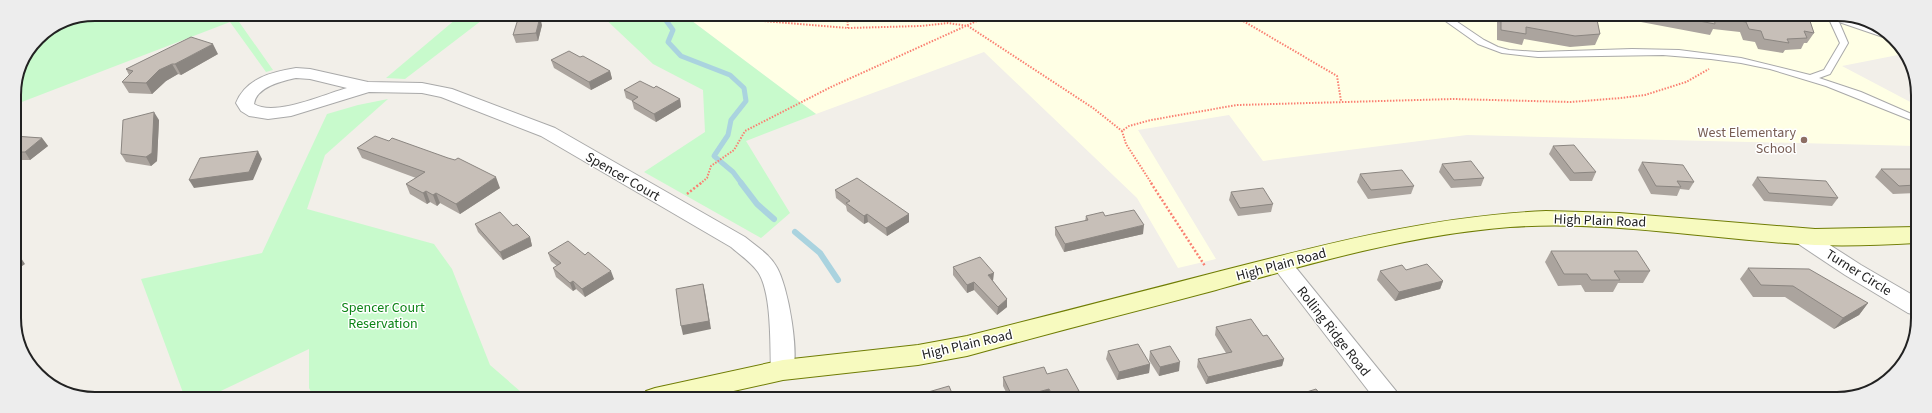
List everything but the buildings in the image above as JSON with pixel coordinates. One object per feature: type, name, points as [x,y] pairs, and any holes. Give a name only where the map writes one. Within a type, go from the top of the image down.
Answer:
[{"type":"street","name":"Spencer Court","points":[[368,87],[276,113],[255,112],[247,107],[245,103],[252,90],[279,76],[296,73],[310,74],[368,87],[422,88],[446,93],[539,128],[738,242],[761,261],[773,280],[777,300],[783,370]]},
{"type":"street","name":"High Plain Road","points":[[682,392],[783,370],[911,356],[967,346],[1281,263],[1361,244],[1458,226],[1549,218],[1663,223],[1801,236],[1839,237],[1911,235]]},
{"type":"street","name":"Turner Circle","points":[[1801,236],[1853,270],[1911,304]]},
{"type":"street","name":"Rolling Ridge Road","points":[[1281,263],[1382,392]]},
{"type":"lane","points":[[1450,21],[1481,42],[1496,49],[1509,52],[1539,54],[1679,53],[1746,60],[1813,77],[1911,117]]},
{"type":"lane","points":[[1813,77],[1827,72],[1844,43],[1835,21]]},
{"type":"lane","points":[[1840,21],[1874,31]]},
{"type":"path","points":[[763,21],[848,28],[920,26],[948,23],[968,26],[1093,108],[1122,131],[1130,150],[1216,281]]},
{"type":"path","points":[[847,21],[848,28]]},
{"type":"path","points":[[707,178],[711,166],[734,150],[738,140],[745,131],[831,87],[978,21]]},
{"type":"path","points":[[1243,21],[1337,76],[1342,101]]},
{"type":"path","points":[[1122,131],[1129,126],[1152,120],[1237,104],[1453,99],[1571,102],[1621,98],[1646,95],[1686,82],[1712,67]]},
{"type":"shaded area","name":"West Elementary School","points":[[692,21],[1842,21],[1851,22],[1870,29],[1886,39],[1899,55],[1842,66],[1911,102],[1911,146],[1467,135],[1263,161],[1229,115],[1138,130],[1216,259],[1178,268],[1137,198],[984,52],[816,114]]},
{"type":"green space","points":[[238,21],[273,70],[266,72],[230,22],[21,102],[22,81],[25,71],[39,46],[50,36],[62,29],[81,22]]},
{"type":"green space","points":[[454,21],[481,21],[405,79],[386,78]]},
{"type":"green space","points":[[607,21],[692,21],[816,114],[746,141],[790,213],[761,238],[644,172],[705,132],[703,90],[653,64]]},
{"type":"green space","name":"Spencer Court Reservation","points":[[388,99],[325,155],[307,209],[434,244],[452,269],[490,365],[521,392],[311,392],[309,388],[309,349],[219,392],[183,392],[141,279],[262,253],[327,114],[358,105]]},
{"type":"waterway","points":[[666,21],[673,30],[668,42],[681,56],[730,75],[744,88],[746,101],[731,120],[728,135],[714,156],[733,172],[742,184]]},
{"type":"waterway","points":[[741,183],[757,204],[774,219]]},
{"type":"waterway","points":[[795,232],[820,253],[838,280]]},
{"type":"place","name":"West Elementary School","points":[[1804,140]]}]
